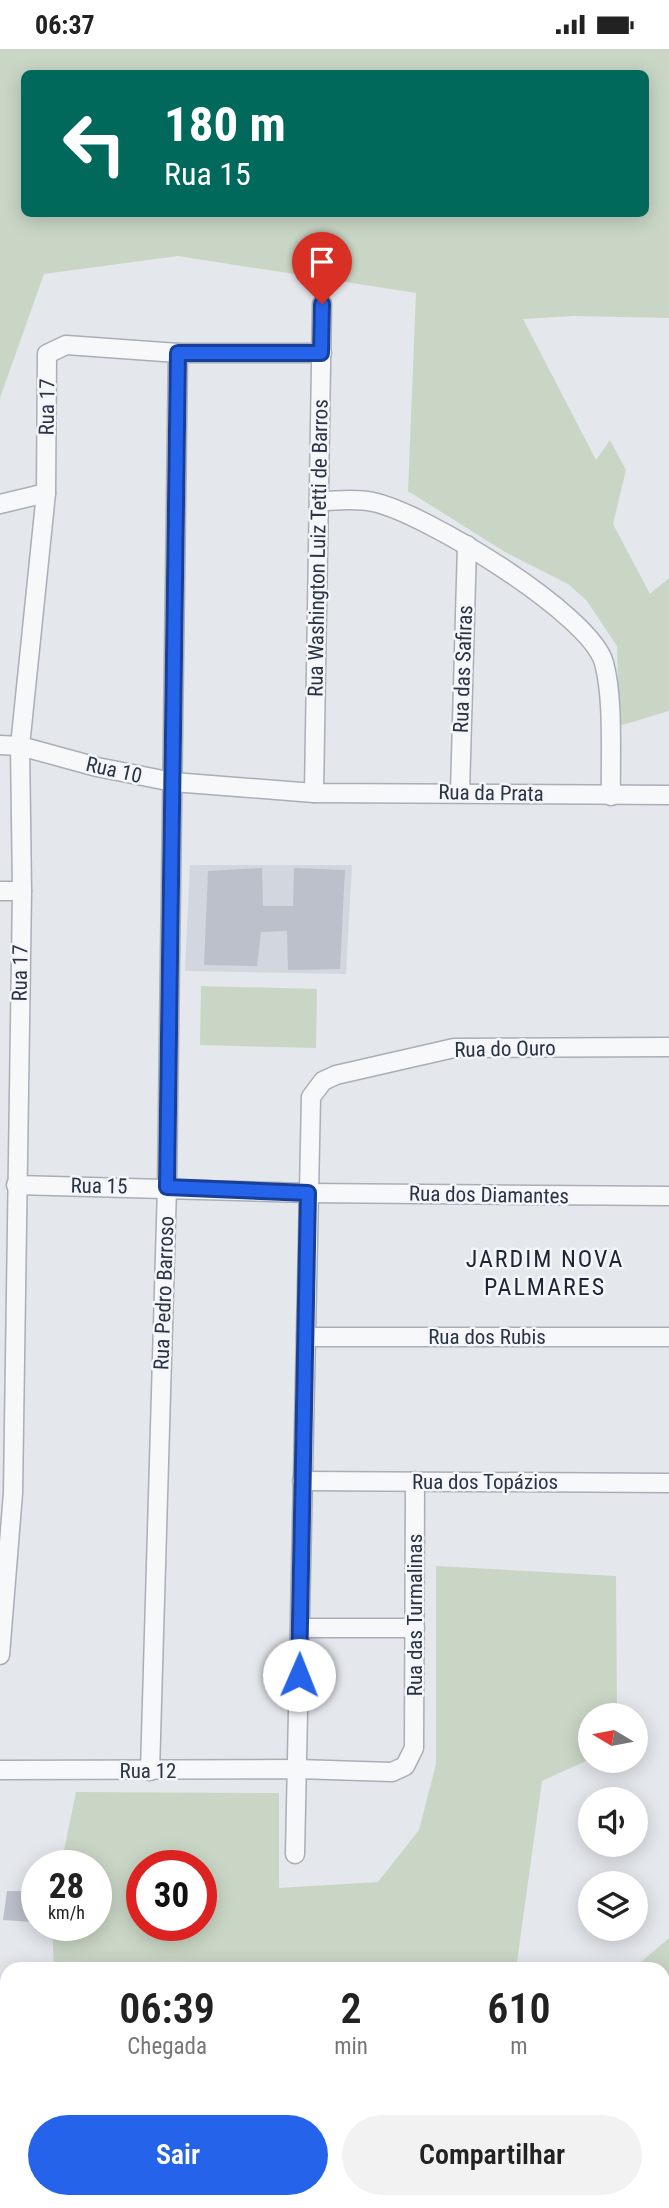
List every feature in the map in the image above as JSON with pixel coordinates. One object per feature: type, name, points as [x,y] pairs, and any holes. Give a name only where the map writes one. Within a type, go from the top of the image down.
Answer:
[{"type":"street","name":"Rua Washington Luiz Tetti de Barros","points":[[314,793],[322,304]]},
{"type":"street","name":"Rua 17","points":[[0,1655],[7,1493],[7,1347],[16,1185],[9,1040],[22,891],[20,746],[46,492],[47,354],[66,345],[178,353]]},
{"type":"street","points":[[178,353],[321,353]]},
{"type":"street","name":"Rua Pedro Barroso","points":[[150,1772],[167,1187],[178,353]]},
{"type":"street","points":[[0,504],[46,492]]},
{"type":"street","points":[[320,501],[371,501],[431,523],[512,573],[588,637],[604,661],[611,796]]},
{"type":"street","name":"Rua das Safiras","points":[[460,792],[467,545]]},
{"type":"street","name":"Rua 10","points":[[0,745],[20,746],[173,782],[314,793]]},
{"type":"street","name":"Rua da Prata","points":[[314,793],[460,792],[669,796]]},
{"type":"street","points":[[0,891],[22,891]]},
{"type":"street","name":"Rua do Ouro","points":[[308,1193],[311,1097],[323,1081],[336,1075],[454,1048],[669,1047]]},
{"type":"street","name":"Rua 15","points":[[16,1185],[167,1187],[308,1193]]},
{"type":"street","points":[[295,1854],[308,1193]]},
{"type":"street","name":"Rua dos Diamantes","points":[[308,1193],[669,1196]]},
{"type":"street","name":"Rua dos Rubis","points":[[306,1338],[669,1337]]},
{"type":"street","name":"Rua dos Topázios","points":[[302,1481],[669,1483]]},
{"type":"street","name":"Rua das Turmalinas","points":[[414,1748],[415,1481]]},
{"type":"street","points":[[300,1628],[415,1628]]},
{"type":"street","name":"Rua 12","points":[[0,1770],[150,1772],[297,1769],[392,1772],[405,1766],[414,1748]]},
{"type":"shaded area","points":[[190,865],[352,865],[346,974],[185,971]]},
{"type":"green space","points":[[0,49],[669,49],[669,318],[574,316],[523,319],[596,460],[610,440],[626,470],[613,524],[650,594],[669,578],[669,711],[619,726],[617,646],[587,601],[568,584],[505,552],[408,491],[416,293],[178,256],[44,274],[0,398]]},
{"type":"green space","points":[[201,986],[317,989],[316,1048],[200,1045]]},
{"type":"green space","points":[[436,1566],[616,1576],[617,1703],[578,1703],[578,1764],[542,1781],[517,1962],[54,1962],[53,1941],[112,1941],[112,1850],[64,1850],[76,1792],[279,1793],[279,1888],[378,1882],[419,1830],[436,1764]]},
{"type":"green space","points":[[669,1938],[669,1962],[641,1962]]},
{"type":"building","points":[[262,868],[263,906],[293,906],[294,868],[345,870],[340,969],[288,970],[287,931],[261,932],[257,966],[204,965],[208,871]]},
{"type":"building","points":[[7,1891],[21,1891],[21,1921],[3,1920]]},
{"type":"district","name":"JARDIM NOVA PALMARES","points":[[545,1273]]},
{"type":"route","points":[[299,1675],[308,1193],[167,1187],[178,353],[321,353],[322,304]]}]
